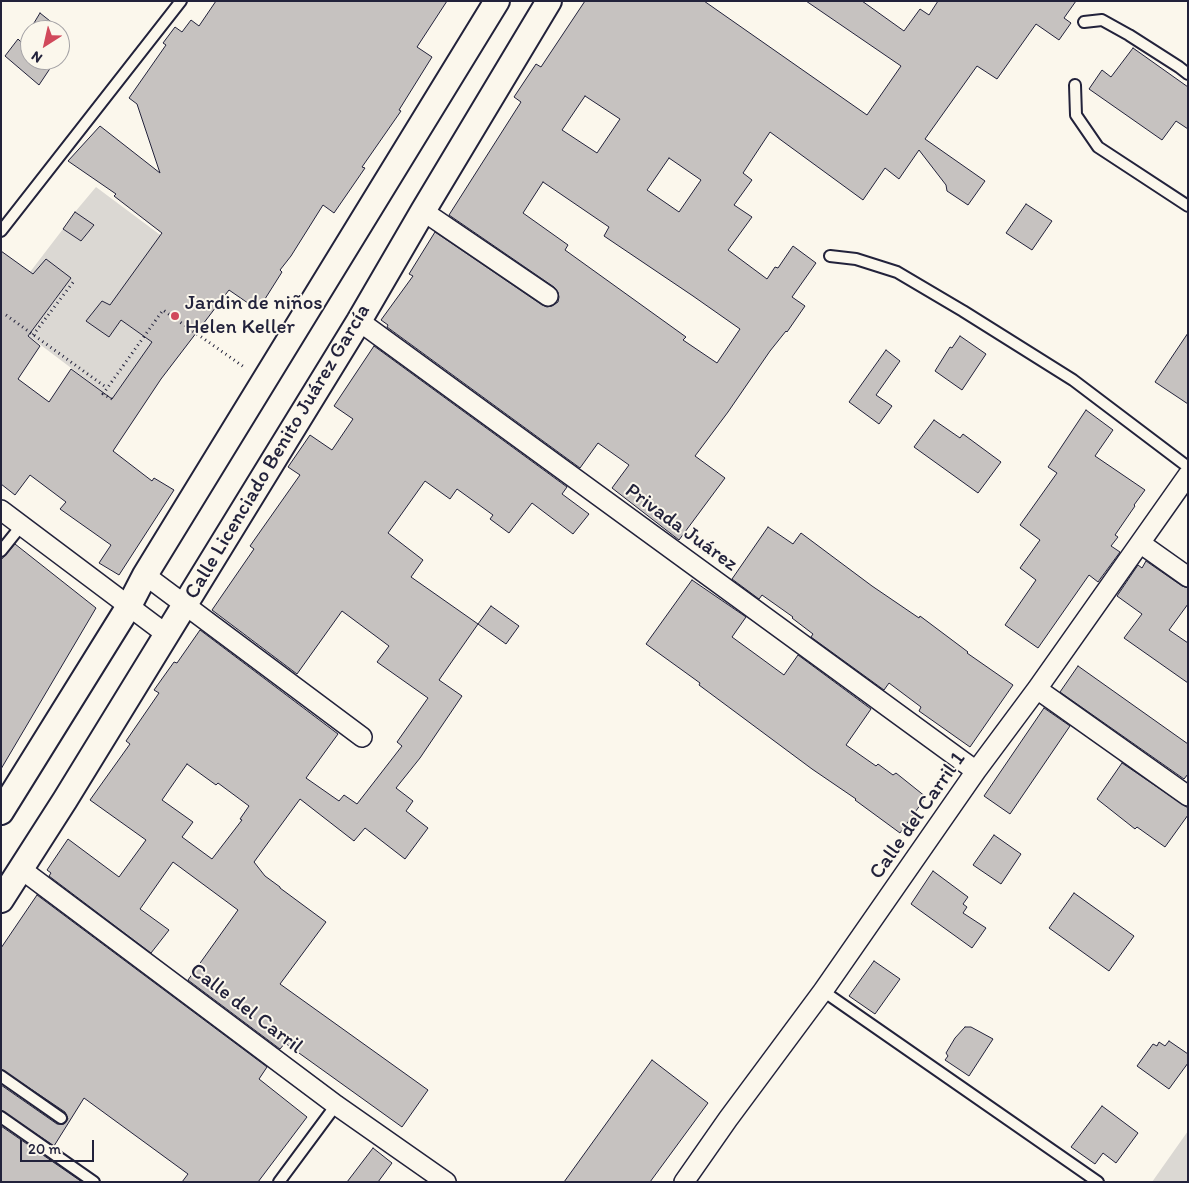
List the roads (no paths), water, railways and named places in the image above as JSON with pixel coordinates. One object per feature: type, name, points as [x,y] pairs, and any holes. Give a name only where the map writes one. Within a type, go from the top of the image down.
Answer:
[{"type":"street","points":[[1,812],[130,606],[145,575],[497,1]]},
{"type":"street","name":"Calle Licenciado Benito Juárez García","points":[[1,900],[65,800],[359,321],[422,211],[549,1]]},
{"type":"street","points":[[422,211],[548,296]]},
{"type":"street","name":"Privada Juárez","points":[[359,321],[976,771]]},
{"type":"street","name":"Calle del Carril 1","points":[[684,1182],[823,991],[976,771],[1037,689],[1188,475]]},
{"type":"street","points":[[1,510],[166,634]]},
{"type":"street","points":[[1140,543],[1188,576]]},
{"type":"street","points":[[145,575],[362,737]]},
{"type":"street","points":[[1037,689],[1188,796]]},
{"type":"street","name":"Calle del Carril","points":[[21,869],[336,1104],[446,1182]]},
{"type":"lane","points":[[1,231],[182,1]]},
{"type":"lane","points":[[1084,22],[1102,20],[1129,34],[1188,74]]},
{"type":"lane","points":[[1075,85],[1076,116],[1098,147],[1188,206]]},
{"type":"lane","points":[[830,256],[856,259],[897,272],[963,310],[1073,380],[1188,467]]},
{"type":"lane","points":[[1,551],[21,526]]},
{"type":"lane","points":[[823,991],[1098,1182]]},
{"type":"lane","points":[[1,1076],[61,1118]]},
{"type":"lane","points":[[279,1182],[336,1104]]},
{"type":"lane","points":[[1,1117],[94,1182]]},
{"type":"place","name":"Jardin de niños Helen Keller","points":[[175,316]]}]
